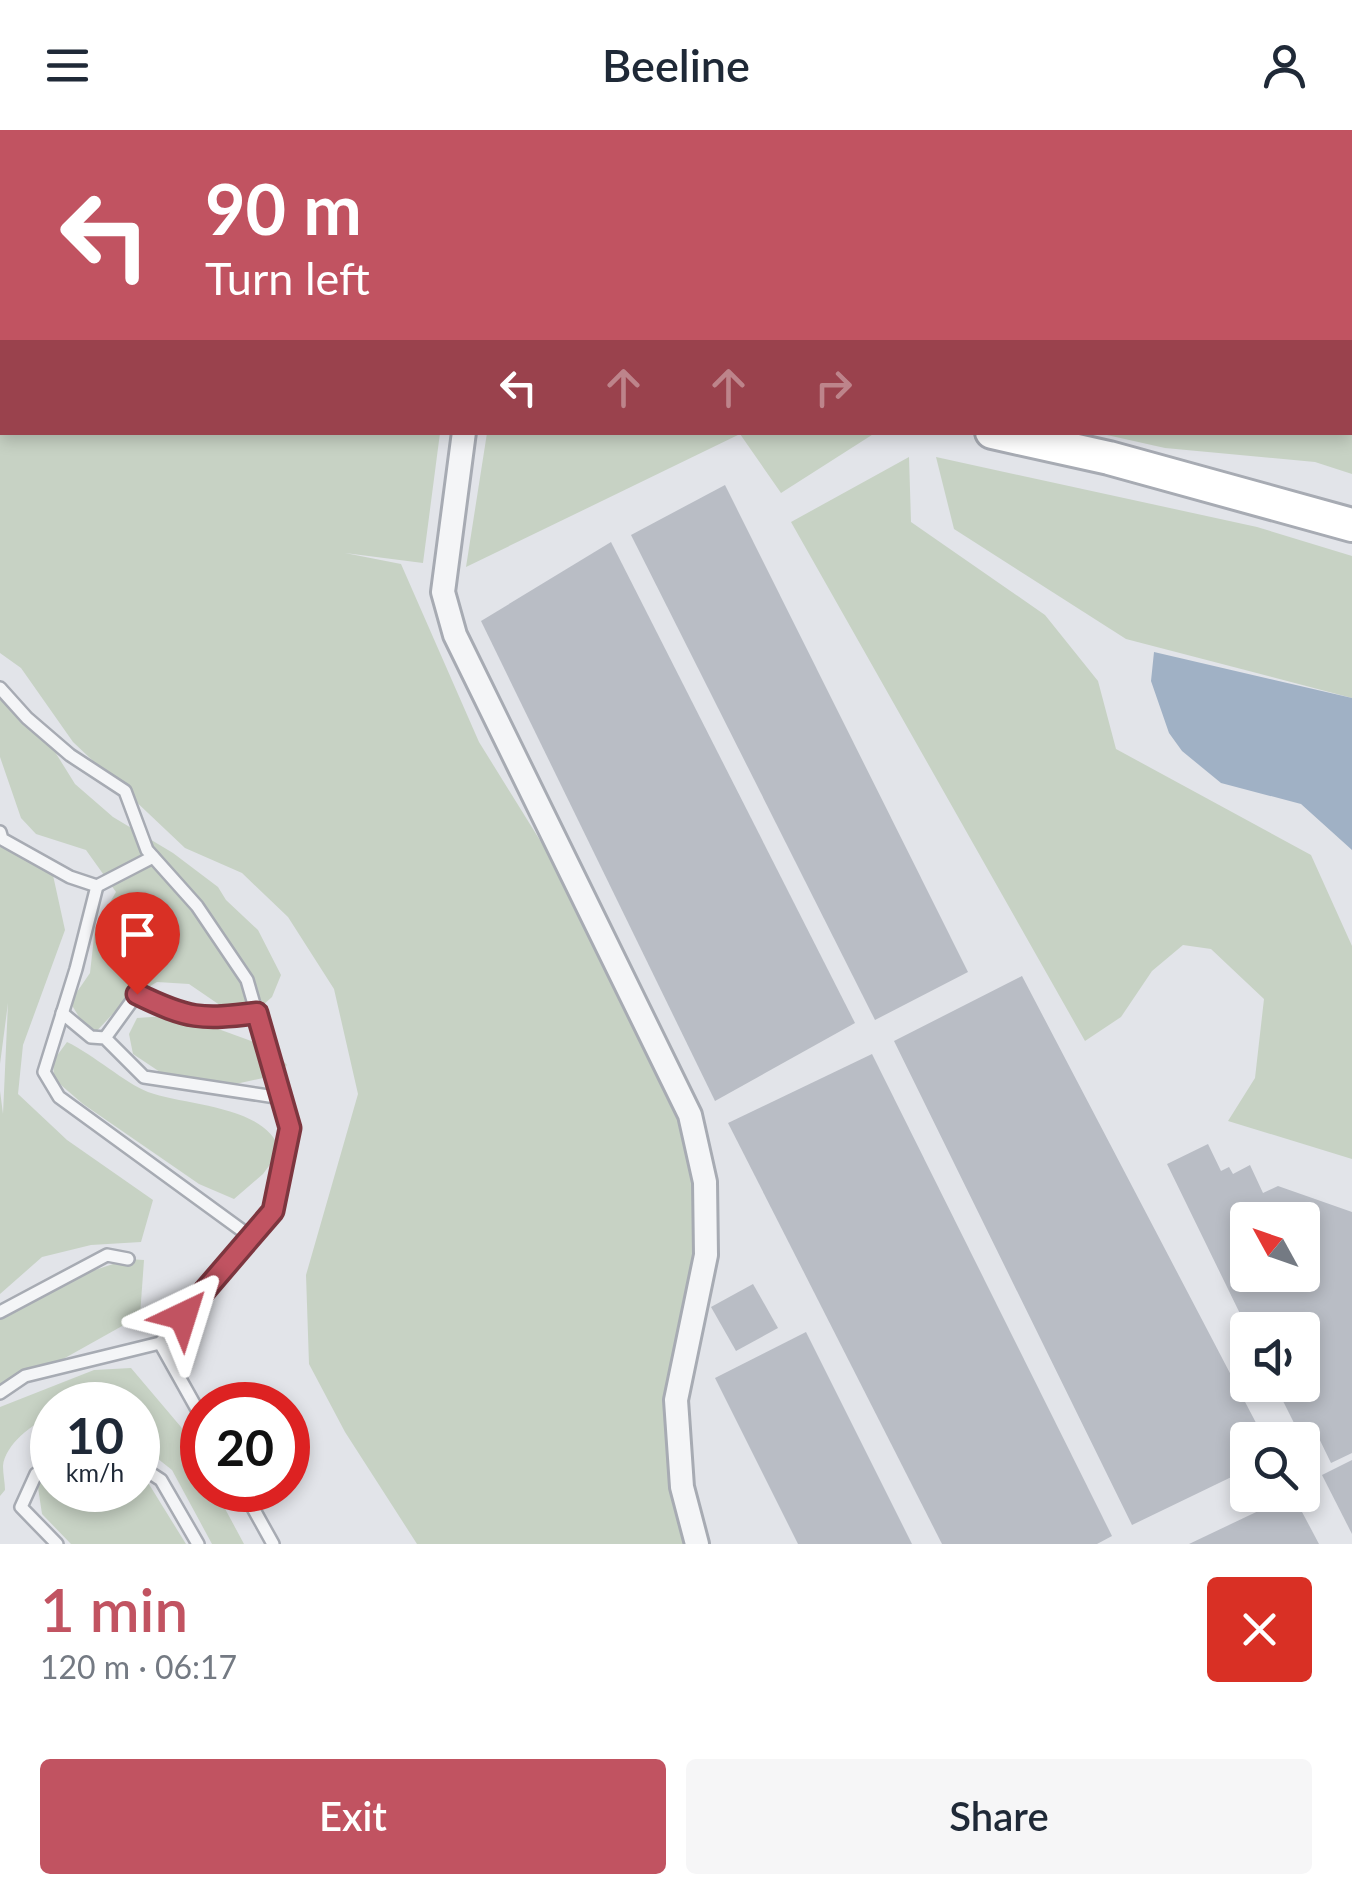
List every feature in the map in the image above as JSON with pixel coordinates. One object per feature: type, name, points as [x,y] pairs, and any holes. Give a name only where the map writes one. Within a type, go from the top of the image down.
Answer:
[{"type":"street","points":[[464,435],[443,592],[455,635],[690,1116],[706,1182],[706,1255],[676,1400],[682,1487],[697,1544]]},
{"type":"street","points":[[1006,435],[1109,458],[1352,525]]},
{"type":"lane","points":[[0,688],[26,718],[70,755],[125,791],[147,850],[197,906],[247,980],[290,1128],[273,1211],[160,1343],[25,1376],[0,1393]]},
{"type":"lane","points":[[0,832],[2,838],[70,877],[97,886],[152,857]]},
{"type":"lane","points":[[97,886],[44,1072],[60,1097],[251,1237]]},
{"type":"lane","points":[[105,1038],[137,994],[180,1015],[219,1018],[257,1013]]},
{"type":"lane","points":[[62,1013],[91,1036],[105,1038],[144,1077],[282,1098]]},
{"type":"lane","points":[[0,1312],[107,1255],[128,1259]]},
{"type":"lane","points":[[160,1343],[182,1382]]},
{"type":"lane","points":[[160,1479],[198,1544]]},
{"type":"lane","points":[[30,1487],[21,1507],[57,1544]]},
{"type":"lane","points":[[255,1512],[273,1544]]},
{"type":"green space","points":[[0,435],[440,435],[423,563],[345,553],[401,564],[479,742],[610,953],[697,1146],[682,1487],[703,1544],[417,1544],[345,1432],[309,1364],[306,1275],[358,1094],[334,989],[288,917],[242,873],[185,848],[73,742],[21,668],[0,653]]},
{"type":"green space","points":[[487,435],[738,435],[466,567]]},
{"type":"green space","points":[[741,435],[872,435],[781,493]]},
{"type":"green space","points":[[1107,435],[1352,435],[1352,474],[1315,462],[1165,448]]},
{"type":"green space","points":[[909,457],[911,522],[1045,615],[1098,681],[1116,749],[1311,855],[1352,946],[1352,1159],[1228,1121],[1255,1078],[1264,999],[1211,949],[1183,945],[1152,971],[1121,1017],[1085,1041],[791,522]]},
{"type":"green space","points":[[936,457],[1257,527],[1352,556],[1352,698],[1126,639],[954,529]]},
{"type":"green space","points":[[0,691],[47,739],[75,784],[113,817],[173,853],[218,887],[258,930],[281,975],[272,997],[254,1013],[227,1010],[189,984],[157,982],[124,1002],[91,1037],[70,1002],[90,973],[95,928],[116,892],[86,850],[36,834],[21,818],[0,757]]},
{"type":"green space","points":[[0,835],[49,857],[65,930],[23,1045],[18,1094],[67,1140],[153,1200],[141,1242],[91,1245],[42,1257],[0,1294],[0,1091],[3,1114],[8,1003],[0,1064]]},
{"type":"green space","points":[[180,1015],[270,1048],[287,1065],[277,1075],[231,1085],[166,1076],[133,1054],[129,1034],[137,1018]]},
{"type":"green space","points":[[67,1042],[148,1092],[223,1110],[259,1124],[280,1151],[263,1174],[234,1199],[199,1184],[83,1104],[54,1079],[53,1061]]},
{"type":"green space","points":[[128,1259],[144,1260],[140,1316],[56,1363],[0,1386],[0,1315],[47,1286]]},
{"type":"green space","points":[[131,1368],[143,1382],[64,1382],[94,1370]]},
{"type":"green space","points":[[30,1395],[30,1428],[5,1458],[5,1490],[0,1496],[0,1407]]},
{"type":"green space","points":[[160,1402],[180,1426],[180,1485],[172,1470],[160,1460]]},
{"type":"green space","points":[[160,1502],[186,1544],[71,1544],[42,1514],[160,1512]]},
{"type":"green space","points":[[195,1512],[227,1512],[244,1544],[212,1544]]},
{"type":"water","points":[[1154,652],[1352,698],[1352,850],[1301,804],[1221,783],[1182,751],[1169,733],[1151,681]]},
{"type":"building","points":[[725,485],[968,972],[875,1020],[631,535]]},
{"type":"building","points":[[611,542],[855,1023],[715,1101],[481,621]]},
{"type":"building","points":[[1022,976],[1230,1373],[1230,1402],[1245,1402],[1256,1422],[1230,1422],[1230,1478],[1132,1525],[894,1041]]},
{"type":"building","points":[[872,1054],[1112,1536],[1097,1544],[942,1544],[728,1123]]},
{"type":"building","points":[[1208,1144],[1221,1171],[1229,1167],[1233,1174],[1250,1165],[1263,1193],[1278,1186],[1352,1212],[1352,1453],[1331,1463],[1320,1440],[1320,1422],[1294,1422],[1284,1402],[1320,1402],[1320,1312],[1239,1312],[1167,1164]]},
{"type":"building","points":[[753,1284],[778,1328],[736,1351],[711,1307]]},
{"type":"building","points":[[806,1332],[912,1544],[798,1544],[715,1378]]},
{"type":"building","points":[[1352,1460],[1352,1534],[1322,1475]]},
{"type":"building","points":[[1256,1512],[1302,1512],[1319,1544],[1189,1544]]},
{"type":"route","points":[[137,994],[180,1015],[219,1018],[257,1013],[290,1128],[273,1211],[183,1316]]}]
